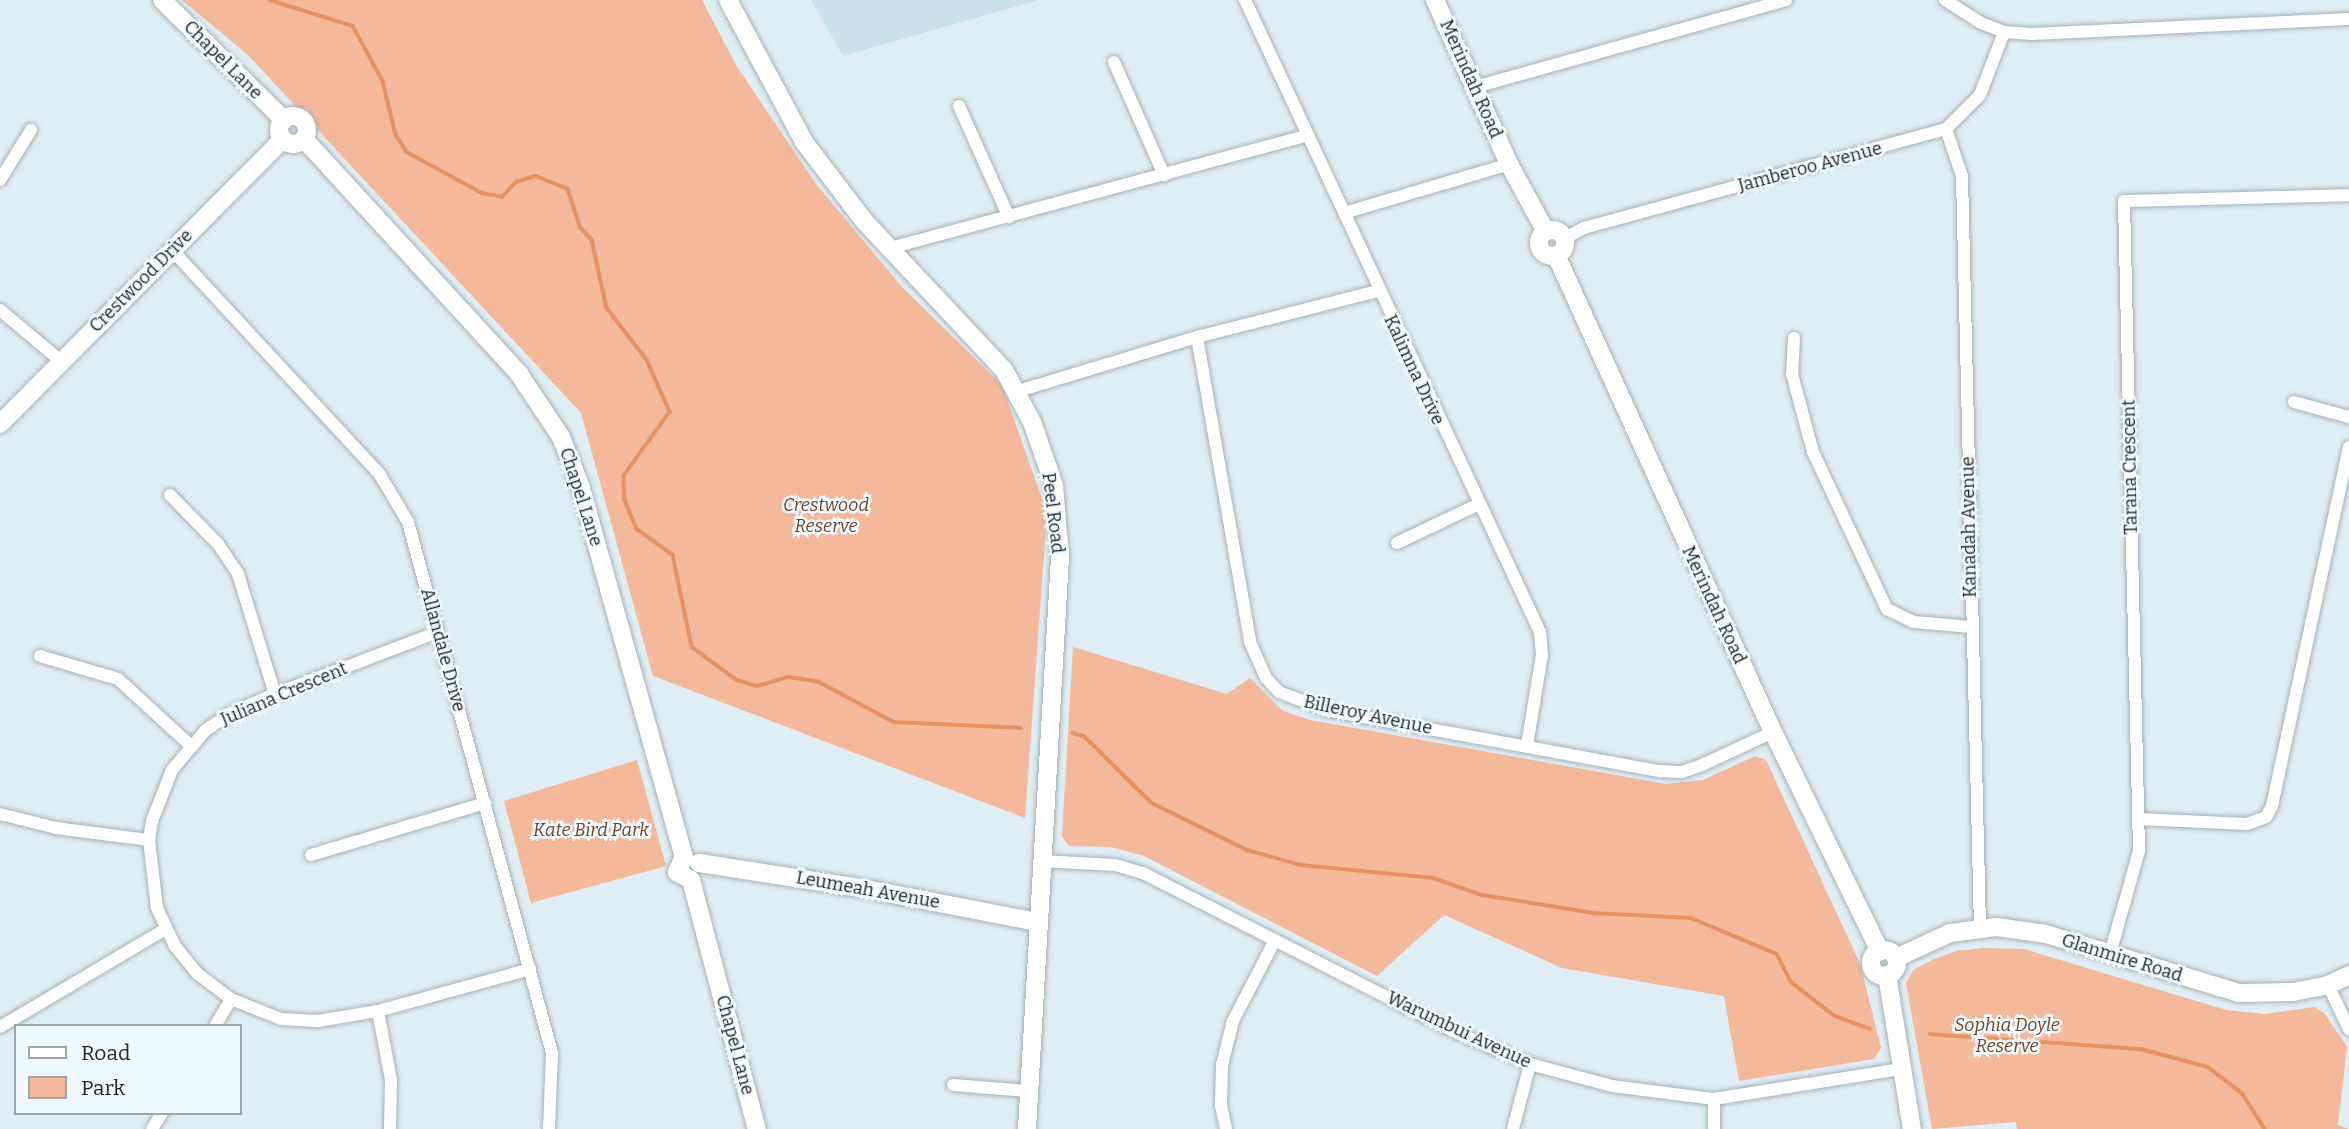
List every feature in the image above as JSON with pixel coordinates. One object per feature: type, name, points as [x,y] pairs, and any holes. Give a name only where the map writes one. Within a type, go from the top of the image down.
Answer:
[{"type":"main road","name":"Chapel Lane","points":[[162,0],[284,120]]},
{"type":"main road","name":"Peel Road","points":[[728,0],[804,142],[865,222],[1004,370],[1018,391],[1044,453],[1058,521],[1060,557],[1040,861],[1027,1129]]},
{"type":"main road","name":"Merindah Road","points":[[1435,0],[1509,164],[1546,232],[1540,247],[1547,255],[1560,247],[1773,732],[1888,954],[1872,965],[1875,972],[1888,975],[1902,1069]]},
{"type":"main road","points":[[295,116],[303,120],[307,128],[304,139],[293,144],[283,139],[279,129],[284,120],[295,116]]},
{"type":"main road","name":"Crestwood Drive","points":[[0,424],[283,139]]},
{"type":"main road","name":"Chapel Lane","points":[[304,139],[519,374],[561,437],[580,485],[698,876],[691,880],[757,1129]]},
{"type":"main road","name":"Leumeah Avenue","points":[[692,860],[1037,922]]},
{"type":"main road","name":"Glanmire Road","points":[[1888,954],[1980,927],[2030,930],[2239,993],[2293,992],[2328,985],[2349,975]]},
{"type":"main road","points":[[1902,1069],[1912,1129]]},
{"type":"street","name":"Kalimna Drive","points":[[1245,0],[1344,213],[1377,291],[1539,632],[1542,655],[1527,746]]},
{"type":"street","points":[[1475,88],[1786,0]]},
{"type":"street","points":[[1945,0],[2004,32],[2188,29],[2349,19]]},
{"type":"street","name":"Jamberoo Avenue","points":[[1560,247],[1584,228],[1946,129],[1980,95],[2004,32]]},
{"type":"street","points":[[1114,62],[1164,175]]},
{"type":"street","points":[[960,106],[1009,217]]},
{"type":"street","name":"Kanadah Avenue","points":[[1946,129],[1962,176],[1980,927]]},
{"type":"street","points":[[0,180],[31,130]]},
{"type":"street","points":[[890,248],[1306,136]]},
{"type":"street","points":[[1344,213],[1509,164]]},
{"type":"street","name":"Tarana Crescent","points":[[2110,954],[2135,876],[2138,819],[2124,201],[2349,195]]},
{"type":"street","name":"Allandale Drive","points":[[172,250],[380,475],[408,522],[552,1053],[549,1129]]},
{"type":"street","points":[[1018,391],[1197,337],[1377,291]]},
{"type":"street","points":[[0,310],[62,362]]},
{"type":"street","name":"Billeroy Avenue","points":[[1197,337],[1250,642],[1266,678],[1279,691],[1326,710],[1682,772],[1773,732]]},
{"type":"street","points":[[1794,338],[1792,374],[1813,452],[1887,609],[1914,622],[1971,626]]},
{"type":"street","points":[[2294,402],[2349,417]]},
{"type":"street","points":[[2138,819],[2247,824],[2266,817],[2272,806],[2349,447]]},
{"type":"street","points":[[170,495],[218,544],[239,574],[275,694]]},
{"type":"street","points":[[1398,543],[1477,505]]},
{"type":"street","name":"Juliana Crescent","points":[[438,632],[275,694],[215,722],[191,746],[164,786],[149,840],[152,884],[166,929],[186,961],[231,999],[281,1019],[318,1021],[378,1011],[530,969]]},
{"type":"street","points":[[40,656],[118,679],[191,746]]},
{"type":"street","points":[[311,855],[485,803]]},
{"type":"street","points":[[0,814],[56,828],[149,840]]},
{"type":"street","name":"Warumbui Avenue","points":[[1040,861],[1130,868],[1453,1031],[1530,1064],[1612,1086],[1714,1099],[1902,1069]]},
{"type":"street","points":[[0,1027],[166,929]]},
{"type":"street","points":[[1226,1129],[1221,1107],[1222,1065],[1233,1021],[1275,940]]},
{"type":"street","points":[[2328,985],[2349,1029]]},
{"type":"street","points":[[216,1024],[231,999]]},
{"type":"street","points":[[378,1011],[391,1080],[390,1129]]},
{"type":"street","points":[[1513,1129],[1530,1064]]},
{"type":"street","points":[[953,1086],[1028,1091]]},
{"type":"street","points":[[1714,1099],[1714,1129]]},
{"type":"shaded area","points":[[811,0],[1039,0],[843,56]]},
{"type":"green space","name":"Crestwood Reserve","points":[[182,0],[702,0],[736,65],[816,184],[902,287],[1002,385],[1047,513],[1025,818],[653,676],[581,413],[248,55]]},
{"type":"green space","points":[[1073,647],[1227,694],[1250,678],[1283,711],[1310,720],[1666,784],[1703,780],[1755,756],[1766,760],[1861,966],[1881,1048],[1874,1059],[1739,1081],[1724,996],[1562,968],[1444,915],[1377,976],[1144,856],[1111,847],[1069,846],[1062,836]]},
{"type":"green space","name":"Kate Bird Park","points":[[637,760],[666,866],[531,903],[504,801]]},
{"type":"green space","name":"Sophia Doyle Reserve","points":[[1983,948],[2024,949],[2226,1010],[2265,1014],[2315,1007],[2325,1014],[2347,1047],[2338,1125],[2349,1129],[2017,1129],[2016,1122],[1932,1129],[1906,983],[1913,970],[1934,959],[1956,951]]},
{"type":"waterway","points":[[270,0],[353,26],[383,81],[396,135],[407,152],[482,193],[502,197],[516,182],[536,176],[568,189],[580,227],[592,240],[607,308],[647,360],[670,412],[624,476],[625,500],[637,529],[673,555],[692,647],[737,680],[757,686],[789,677],[819,682],[894,722],[1021,728]]},
{"type":"waterway","points":[[1073,733],[1084,736],[1152,803],[1247,850],[1301,865],[1433,878],[1482,895],[1594,913],[1691,918],[1777,954],[1791,982],[1835,1016],[1870,1029]]},
{"type":"waterway","points":[[1930,1034],[2141,1049],[2208,1067],[2242,1093],[2265,1129]]}]
